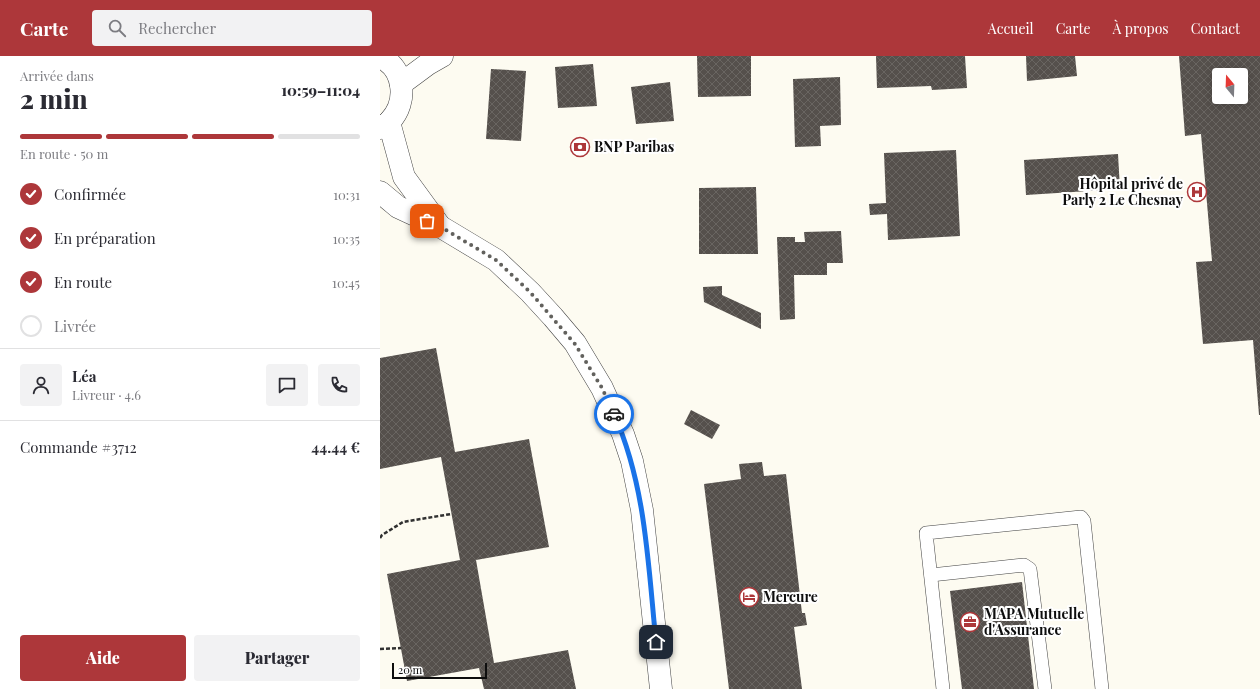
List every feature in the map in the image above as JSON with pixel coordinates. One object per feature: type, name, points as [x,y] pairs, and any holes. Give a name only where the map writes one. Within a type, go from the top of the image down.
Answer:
[{"type":"street","points":[[401,84],[428,64],[442,56]]},
{"type":"street","points":[[380,57],[391,65],[397,74],[401,84],[402,95],[396,114],[385,125],[404,177],[441,227]]},
{"type":"street","points":[[380,192],[398,207],[441,227],[496,260],[530,292],[575,344],[588,364],[607,399],[632,461],[642,510],[661,689]]},
{"type":"lane","points":[[944,689],[926,533],[1080,517],[1084,521],[1102,689]]},
{"type":"lane","points":[[931,575],[1024,565],[1030,569],[1045,689]]},
{"type":"path","points":[[380,538],[382,535],[403,522],[451,514]]},
{"type":"path","points":[[380,649],[401,648]]},
{"type":"building","points":[[697,56],[751,56],[751,96],[698,97]]},
{"type":"building","points":[[876,56],[965,56],[967,88],[932,90],[931,86],[877,88]]},
{"type":"building","points":[[1026,56],[1075,56],[1077,76],[1027,81]]},
{"type":"building","points":[[1179,56],[1260,56],[1260,415],[1253,340],[1203,344],[1196,262],[1212,261],[1201,134],[1185,136]]},
{"type":"building","points":[[593,64],[597,106],[558,108],[555,67]]},
{"type":"building","points":[[491,69],[526,71],[521,141],[486,139]]},
{"type":"building","points":[[840,77],[841,125],[820,126],[821,146],[795,147],[793,79]]},
{"type":"building","points":[[670,82],[674,121],[636,124],[631,87]]},
{"type":"building","points":[[956,150],[960,236],[888,240],[887,214],[870,215],[869,204],[886,203],[884,153]]},
{"type":"building","points":[[1118,154],[1120,189],[1026,195],[1024,160]]},
{"type":"building","points":[[756,187],[758,254],[699,254],[699,188]]},
{"type":"building","points":[[841,231],[843,263],[827,263],[827,275],[794,275],[795,319],[780,320],[777,237],[795,237],[795,242],[805,242],[804,232]]},
{"type":"building","points":[[722,286],[722,295],[761,313],[761,329],[704,302],[703,287]]},
{"type":"building","points":[[436,348],[455,452],[529,439],[549,547],[476,560],[494,663],[568,650],[576,689],[484,689],[479,668],[407,681],[387,574],[460,560],[441,457],[380,469],[380,358]]},
{"type":"building","points":[[691,410],[720,425],[712,439],[684,424]]},
{"type":"building","points":[[762,462],[764,476],[786,474],[802,613],[805,613],[807,625],[794,627],[802,689],[729,689],[704,484],[741,479],[739,464]]},
{"type":"building","points":[[1022,582],[1034,689],[962,689],[950,591]]},
{"type":"way so far","points":[[427,221],[441,227],[496,260],[530,292],[575,344],[602,388],[614,414]]},
{"type":"place","name":"BNP Paribas","points":[[580,147]]},
{"type":"place","name":"Hôpital privé de Parly 2 Le Chesnay","points":[[1197,192]]},
{"type":"place","name":"Mercure","points":[[749,597]]},
{"type":"place","name":"MAPA Mutuelle d'Assurance","points":[[970,622]]},
{"type":"route","points":[[614,414],[623,434],[632,461],[642,510],[656,642]]}]
